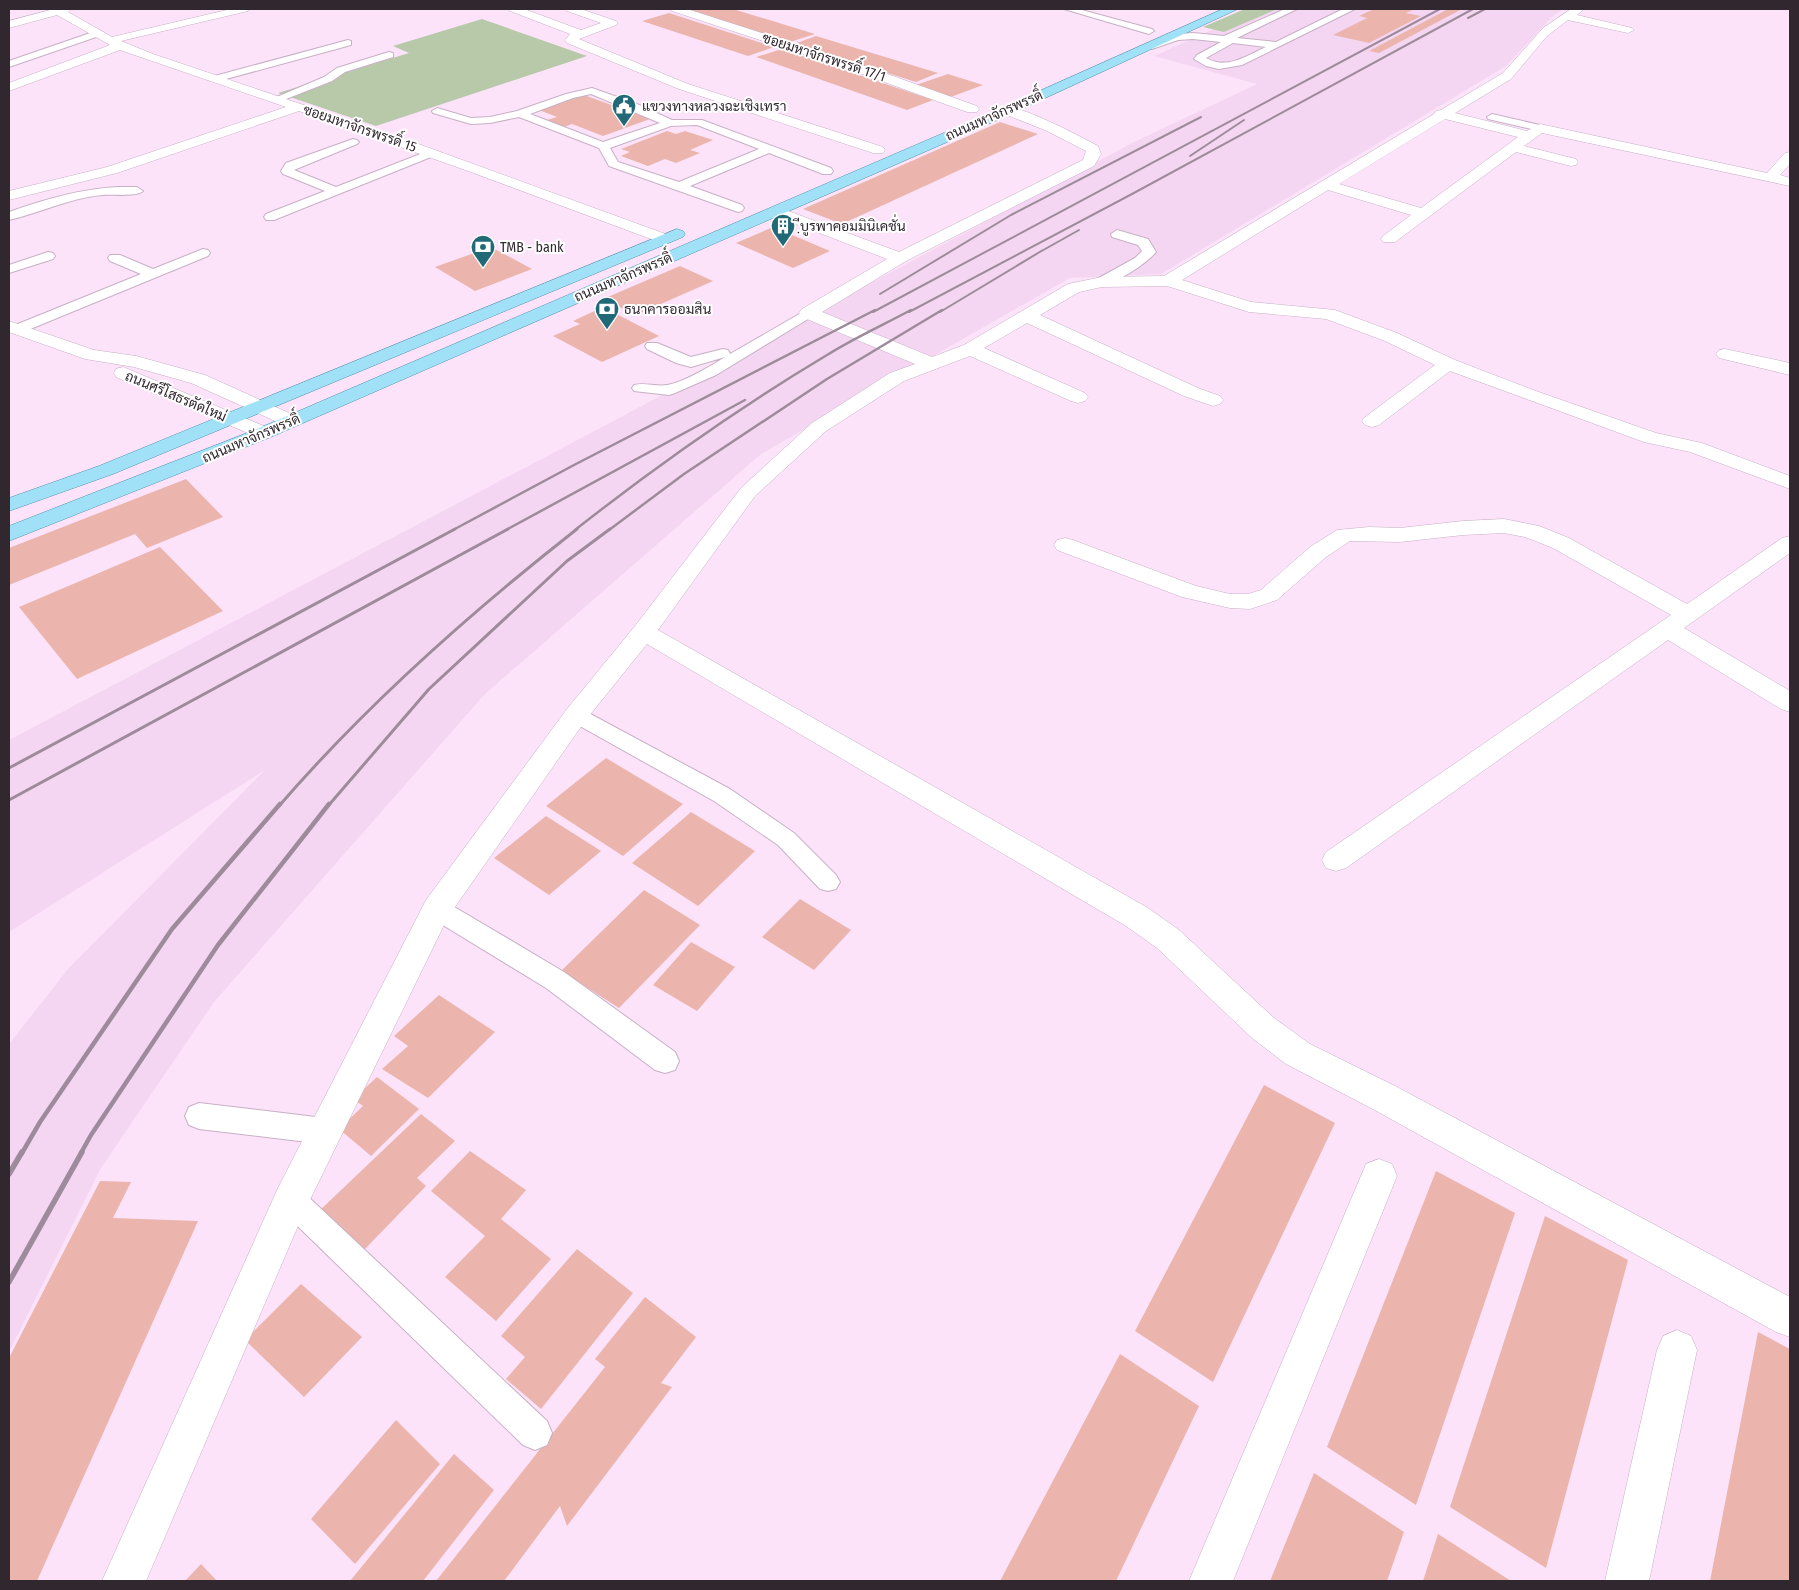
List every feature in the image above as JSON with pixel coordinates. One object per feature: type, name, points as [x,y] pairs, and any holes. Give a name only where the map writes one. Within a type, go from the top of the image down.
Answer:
[{"type":"main road","name":"ถนนมหาจักรพรรดิ์","points":[[9,534],[264,433],[1007,110],[1232,9]]},
{"type":"main road","points":[[1131,39],[1153,29]]},
{"type":"main road","name":"ถนนมหาจักรพรรดิ์","points":[[955,116],[976,107]]},
{"type":"main road","points":[[861,157],[882,148]]},
{"type":"main road","points":[[808,179],[844,164]]},
{"type":"main road","points":[[720,216],[754,202]]},
{"type":"main road","name":"ถนนมหาจักรพรรดิ์","points":[[9,505],[106,470],[692,227]]},
{"type":"street","points":[[9,87],[116,43],[243,9]]},
{"type":"street","points":[[514,9],[581,34]]},
{"type":"street","points":[[571,9],[612,23],[573,37],[571,40],[609,58],[758,111],[882,148]]},
{"type":"street","name":"ซอยมหาจักรพรรดิ์ 17/1","points":[[676,9],[976,107]]},
{"type":"street","points":[[9,25],[62,10]]},
{"type":"street","name":"ซอยมหาจักรพรรดิ์ 15","points":[[62,10],[116,43],[548,194],[665,238]]},
{"type":"street","points":[[1168,281],[1441,114],[1507,76],[1518,67],[1545,32],[1573,12],[1628,30]]},
{"type":"street","points":[[9,196],[48,184],[112,170],[218,136],[299,106]]},
{"type":"street","points":[[808,314],[900,258],[1089,163],[1093,159],[1093,149],[1052,128],[1007,110]]},
{"type":"street","points":[[1441,114],[1790,182]]},
{"type":"street","points":[[1389,239],[1535,132]]},
{"type":"street","points":[[1515,148],[1571,162]]},
{"type":"street","points":[[1770,178],[1790,156]]},
{"type":"street","points":[[1326,185],[1424,214]]},
{"type":"street","points":[[775,211],[900,258]]},
{"type":"street","points":[[124,1581],[291,1200],[437,909],[576,715],[644,632],[748,492],[820,427],[897,377],[970,349],[1074,288],[1102,282],[1168,281],[1249,307],[1329,314],[1391,337],[1448,364],[1651,438],[1695,447],[1790,483]]},
{"type":"street","points":[[808,314],[932,364]]},
{"type":"street","points":[[1027,316],[1191,392],[1213,400]]},
{"type":"street","name":"ถนนศรีโสธรตัดใหม่","points":[[13,328],[91,354],[136,362],[198,378],[291,421]]},
{"type":"street","points":[[970,349],[1078,397]]},
{"type":"street","name":"ถนนศรีโสธรตัดใหม่","points":[[91,354],[119,371],[264,433]]},
{"type":"street","points":[[1725,354],[1790,369]]},
{"type":"street","points":[[1372,422],[1448,364]]},
{"type":"street","points":[[1065,546],[1190,592],[1230,601],[1250,602],[1269,595],[1318,552],[1345,535],[1400,535],[1463,528],[1504,526],[1531,531],[1561,543],[1678,622],[1790,703]]},
{"type":"street","points":[[1336,860],[1790,543]]},
{"type":"street","points":[[644,632],[1137,917],[1168,939],[1263,1028],[1298,1054],[1383,1097],[1790,1318]]},
{"type":"street","points":[[1211,1581],[1379,1176]]},
{"type":"street","points":[[1627,1581],[1677,1350]]},
{"type":"lane","points":[[1069,9],[1153,29]]},
{"type":"lane","points":[[1322,12],[1348,9]]},
{"type":"lane","points":[[1296,12],[1276,16],[1230,39],[1199,59],[1221,66],[1236,66],[1277,45],[1314,21],[1348,9]]},
{"type":"lane","points":[[9,64],[99,33]]},
{"type":"lane","points":[[1152,46],[1177,37],[1206,36],[1277,45]]},
{"type":"lane","points":[[215,79],[348,43]]},
{"type":"lane","points":[[277,99],[328,79],[341,70],[389,55]]},
{"type":"lane","points":[[437,111],[471,120],[490,120],[520,114],[570,96],[592,91],[633,106],[670,123]]},
{"type":"lane","points":[[520,114],[603,146],[613,164],[738,208]]},
{"type":"lane","points":[[1492,117],[1535,132]]},
{"type":"lane","points":[[603,146],[670,123],[698,122],[766,150],[827,171]]},
{"type":"lane","points":[[335,191],[286,170],[290,166],[353,142]]},
{"type":"lane","points":[[679,186],[766,150]]},
{"type":"lane","points":[[270,217],[432,153]]},
{"type":"lane","points":[[9,216],[77,194],[95,191],[137,191]]},
{"type":"lane","points":[[1102,282],[1140,261],[1149,252],[1143,242],[1118,234]]},
{"type":"lane","points":[[13,328],[153,274],[204,252]]},
{"type":"lane","points":[[9,269],[48,256]]},
{"type":"lane","points":[[115,258],[153,274]]},
{"type":"lane","points":[[640,388],[669,390],[710,372],[739,353],[808,314]]},
{"type":"lane","points":[[652,346],[681,360],[691,362],[722,353],[739,353]]},
{"type":"lane","points":[[576,715],[722,795],[786,839],[828,882]]},
{"type":"lane","points":[[437,909],[555,980],[665,1061]]},
{"type":"lane","points":[[199,1116],[324,1131]]},
{"type":"lane","points":[[291,1200],[535,1433]]},
{"type":"shaded area","points":[[1258,9],[1564,9],[1554,15],[1506,66],[1161,274],[1070,278],[761,454],[485,694],[214,1002],[101,1168],[9,1352],[9,1044],[68,969],[265,770],[9,932],[9,740],[621,417],[1132,143],[1257,84],[1154,56]]},
{"type":"green space","points":[[1245,9],[1277,9],[1224,32],[1203,27]]},
{"type":"green space","points":[[482,19],[587,56],[376,126],[278,93],[409,53],[393,46]]},
{"type":"building","points":[[686,9],[733,9],[815,34],[790,42]]},
{"type":"building","points":[[1374,9],[1415,9],[1406,13],[1421,16],[1369,43],[1333,35],[1367,18],[1359,16]]},
{"type":"building","points":[[1448,9],[1462,9],[1379,53],[1369,51]]},
{"type":"building","points":[[669,13],[774,47],[748,56],[642,21]]},
{"type":"building","points":[[816,36],[938,73],[916,82],[794,44]]},
{"type":"building","points":[[782,49],[933,100],[907,110],[756,57]]},
{"type":"building","points":[[948,74],[983,85],[948,98],[913,86]]},
{"type":"building","points":[[584,95],[650,119],[603,136],[572,124],[564,127],[547,120],[557,117],[539,110]]},
{"type":"building","points":[[1000,122],[1038,134],[842,224],[803,209]]},
{"type":"building","points":[[667,131],[676,134],[685,131],[713,140],[690,150],[700,153],[676,163],[665,159],[648,166],[621,156],[630,152],[621,149]]},
{"type":"building","name":"ฺีบูรพาคอมมินิเคชั่น","points":[[773,227],[830,251],[793,268],[736,243]]},
{"type":"building","name":"TMB - bank","points":[[491,247],[532,269],[475,291],[435,267]]},
{"type":"building","points":[[680,266],[713,281],[636,315],[603,299]]},
{"type":"building","name":"ธนาคารออมสิน","points":[[603,307],[659,336],[602,362],[553,336],[580,324],[573,321]]},
{"type":"building","points":[[186,479],[223,517],[147,548],[135,534],[9,585],[9,548]]},
{"type":"building","points":[[160,547],[223,611],[77,679],[19,607]]},
{"type":"building","points":[[606,758],[683,804],[623,856],[546,806]]},
{"type":"building","points":[[691,812],[755,851],[698,906],[632,863]]},
{"type":"building","points":[[546,816],[601,851],[549,895],[494,858]]},
{"type":"building","points":[[644,890],[700,925],[619,1008],[561,971]]},
{"type":"building","points":[[800,899],[851,930],[814,970],[762,937]]},
{"type":"building","points":[[691,942],[735,967],[697,1011],[653,985]]},
{"type":"building","points":[[439,995],[495,1032],[428,1098],[382,1069],[408,1046],[394,1036]]},
{"type":"building","points":[[377,1077],[419,1109],[371,1156],[339,1129],[363,1106],[353,1099]]},
{"type":"building","points":[[1264,1085],[1335,1123],[1213,1382],[1135,1331]]},
{"type":"building","points":[[421,1114],[455,1141],[417,1178],[426,1186],[362,1252],[317,1213]]},
{"type":"building","points":[[470,1151],[526,1190],[501,1219],[551,1259],[496,1321],[445,1277],[485,1236],[431,1191]]},
{"type":"building","points":[[1436,1171],[1515,1213],[1416,1505],[1327,1447]]},
{"type":"building","points":[[100,1181],[131,1182],[113,1218],[198,1221],[37,1581],[9,1581],[9,1358]]},
{"type":"building","points":[[1545,1216],[1628,1260],[1546,1568],[1450,1507]]},
{"type":"building","points":[[577,1249],[633,1293],[541,1409],[506,1379],[525,1357],[501,1336]]},
{"type":"building","points":[[301,1284],[362,1337],[304,1397],[245,1340]]},
{"type":"building","points":[[645,1297],[696,1337],[661,1383],[672,1387],[567,1526],[560,1506],[504,1581],[436,1581],[605,1367],[595,1359]]},
{"type":"building","points":[[1758,1332],[1790,1349],[1790,1581],[1710,1581]]},
{"type":"building","points":[[1120,1354],[1199,1406],[1116,1581],[1000,1581]]},
{"type":"building","points":[[396,1420],[440,1464],[355,1564],[311,1519]]},
{"type":"building","points":[[454,1454],[494,1490],[423,1581],[350,1581]]},
{"type":"building","points":[[1314,1473],[1404,1532],[1387,1581],[1270,1581]]},
{"type":"building","points":[[1438,1534],[1511,1581],[1423,1581]]},
{"type":"building","points":[[201,1564],[217,1581],[185,1581]]},
{"type":"railway","points":[[873,312],[1440,9]]},
{"type":"railway","points":[[909,312],[1132,194],[1473,9]]},
{"type":"railway","points":[[1468,18],[1485,9]]},
{"type":"railway","points":[[880,294],[1011,215],[1201,117]]},
{"type":"railway","points":[[1190,156],[1244,120]]},
{"type":"railway","points":[[1038,253],[1079,230]]},
{"type":"railway","points":[[1038,253],[1043,250]]},
{"type":"railway","points":[[940,312],[1038,253]]},
{"type":"railway","points":[[453,530],[574,465],[875,310]]},
{"type":"railway","points":[[575,530],[636,483],[762,395],[858,337],[911,310]]},
{"type":"railway","points":[[609,530],[684,474],[827,379],[942,310]]},
{"type":"railway","points":[[506,530],[745,400]]},
{"type":"railway","points":[[9,768],[455,529]]},
{"type":"railway","points":[[9,800],[508,529]]},
{"type":"railway","points":[[279,806],[348,731],[421,660],[498,593],[577,529]]},
{"type":"railway","points":[[328,806],[429,689],[567,561],[610,529]]},
{"type":"railway","points":[[22,1153],[40,1122],[172,929],[280,804]]},
{"type":"railway","points":[[81,1153],[91,1135],[218,945],[329,804]]},
{"type":"railway","points":[[9,1174],[22,1152]]},
{"type":"railway","points":[[9,1282],[82,1152]]},
{"type":"place","name":"แขวงทางหลวงฉะเชิงเทรา","points":[[624,127]]},
{"type":"place","name":"ฺีบูรพาคอมมินิเคชั่น","points":[[783,247]]},
{"type":"place","name":"TMB - bank","points":[[483,268]]},
{"type":"place","name":"ธนาคารออมสิน","points":[[607,330]]}]
